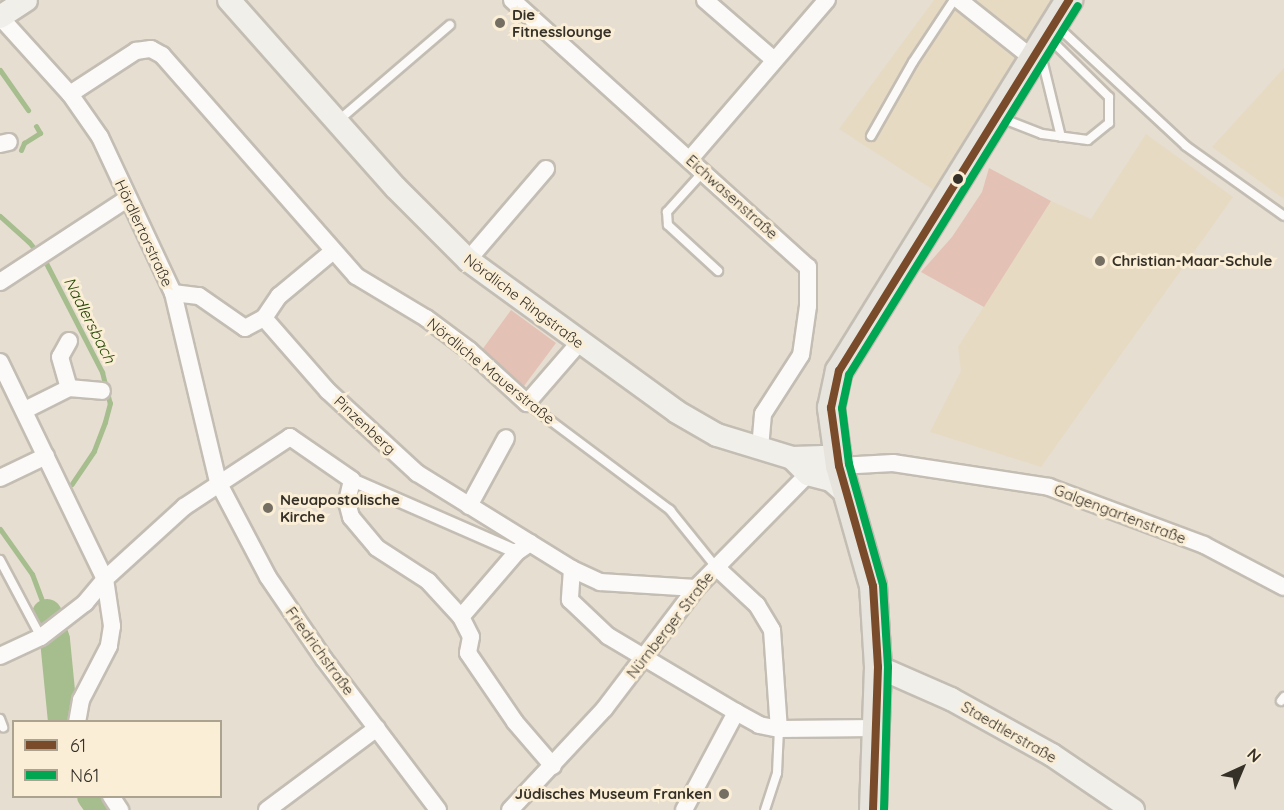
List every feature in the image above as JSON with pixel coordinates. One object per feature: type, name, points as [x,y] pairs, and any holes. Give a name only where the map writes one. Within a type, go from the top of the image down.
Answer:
[{"type":"main road","points":[[1,17],[26,0]]},
{"type":"main road","name":"Nördliche Ringstraße","points":[[229,0],[396,188],[468,260],[579,343],[697,424],[717,435],[760,446],[831,480],[848,495]]},
{"type":"main road","points":[[873,810],[878,667],[873,586],[848,495],[833,456],[831,408],[839,370],[1042,39],[1069,0]]},
{"type":"main road","points":[[800,466],[833,456]]},
{"type":"main road","name":"Staedtlerstraße","points":[[878,667],[951,699],[1052,755],[1132,810]]},
{"type":"street","name":"Eichwasenstraße","points":[[512,0],[808,267],[808,306],[801,355],[763,414],[760,446]]},
{"type":"street","points":[[705,0],[773,59]]},
{"type":"street","points":[[690,159],[773,59],[827,0]]},
{"type":"street","points":[[959,0],[1042,39]]},
{"type":"street","name":"Hördlertorstraße","points":[[1,17],[70,94],[100,137],[127,199],[173,293],[218,482]]},
{"type":"street","name":"Nördliche Mauerstraße","points":[[70,94],[136,51],[151,50],[162,55],[332,252],[356,276],[397,299],[469,350],[527,403]]},
{"type":"street","points":[[468,260],[546,169]]},
{"type":"street","points":[[0,282],[127,199]]},
{"type":"street","points":[[173,293],[199,296],[245,328],[264,318],[279,296],[332,252]]},
{"type":"street","name":"Pinzenberg","points":[[264,318],[328,391],[417,473],[470,506],[524,547],[600,582],[696,588]]},
{"type":"street","points":[[69,341],[60,357],[69,388]]},
{"type":"street","points":[[527,403],[579,343]]},
{"type":"street","points":[[0,362],[105,579],[112,627],[109,646],[81,700],[77,720]]},
{"type":"street","points":[[25,410],[69,388],[102,391]]},
{"type":"street","points":[[0,656],[41,637],[85,603],[105,579],[184,507],[218,482],[290,437],[352,480],[524,547],[461,617]]},
{"type":"street","points":[[470,506],[506,438]]},
{"type":"street","points":[[0,478],[46,456]]},
{"type":"street","name":"Galgengartenstraße","points":[[833,456],[1049,486],[1204,545],[1284,587]]},
{"type":"street","name":"Nürnberger Straße","points":[[516,808],[643,660],[696,588],[800,466]]},
{"type":"street","points":[[352,480],[347,502],[351,517],[376,548],[428,581],[461,617],[471,637],[468,653],[515,722],[553,766]]},
{"type":"street","name":"Friedrichstraße","points":[[218,482],[268,577],[438,810]]},
{"type":"street","name":"Nördliche Mauerstraße","points":[[716,567],[757,605],[772,630],[779,729]]},
{"type":"street","points":[[572,569],[570,600],[608,636],[643,660],[759,725],[779,729],[877,728]]},
{"type":"street","points":[[684,810],[736,712]]},
{"type":"street","points":[[267,810],[377,728]]},
{"type":"lane","points":[[871,136],[913,62],[954,0]]},
{"type":"lane","points":[[338,121],[450,25]]},
{"type":"lane","points":[[1042,39],[1061,136]]},
{"type":"lane","points":[[995,115],[1042,134],[1088,140],[1109,123],[1109,97],[1042,39]]},
{"type":"lane","points":[[1042,39],[1284,216]]},
{"type":"lane","points":[[704,171],[667,212],[668,225],[718,272]]},
{"type":"lane","name":"Nördliche Mauerstraße","points":[[527,403],[670,510],[716,567]]},
{"type":"lane","points":[[0,560],[41,637]]},
{"type":"lane","name":"Nördliche Mauerstraße","points":[[765,810],[777,773],[779,729]]},
{"type":"shaded area","points":[[934,0],[1062,0],[935,191],[839,129]]},
{"type":"shaded area","points":[[1284,68],[1284,199],[1212,147]]},
{"type":"shaded area","name":"Christian-Maar-Schule","points":[[1146,134],[1233,197],[1041,467],[930,432],[961,371],[958,347],[1051,201],[1091,219]]},
{"type":"shaded area","points":[[989,168],[1051,201],[984,307],[921,272],[952,237],[982,192]]},
{"type":"shaded area","points":[[511,310],[556,343],[524,386],[479,354]]},
{"type":"waterway","name":"Nadlersbach","points":[[0,70],[28,110]]},
{"type":"waterway","name":"Nadlersbach","points":[[21,150],[24,143],[40,133],[36,126]]},
{"type":"waterway","name":"Nadlersbach","points":[[0,216],[29,242],[46,263],[102,372],[110,403],[105,422],[94,451],[72,484]]},
{"type":"waterway","points":[[0,529],[32,574],[47,614]]},
{"type":"waterway","points":[[47,614],[55,640],[63,720]]},
{"type":"waterway","points":[[93,798],[102,810]]},
{"type":"transit line","name":"61","points":[[873,810],[878,667],[873,586],[839,466],[831,408],[839,371],[1069,0]]},
{"type":"transit line","name":"N61","points":[[884,810],[888,667],[883,585],[849,464],[842,408],[849,375],[1078,6]]},
{"type":"place","name":"Die Fitnesslounge","points":[[500,23]]},
{"type":"place","name":"Christian-Maar-Schule","points":[[1100,261]]},
{"type":"place","name":"Neuapostolische Kirche","points":[[268,508]]},
{"type":"place","name":"Jüdisches Museum Franken","points":[[724,794]]}]
